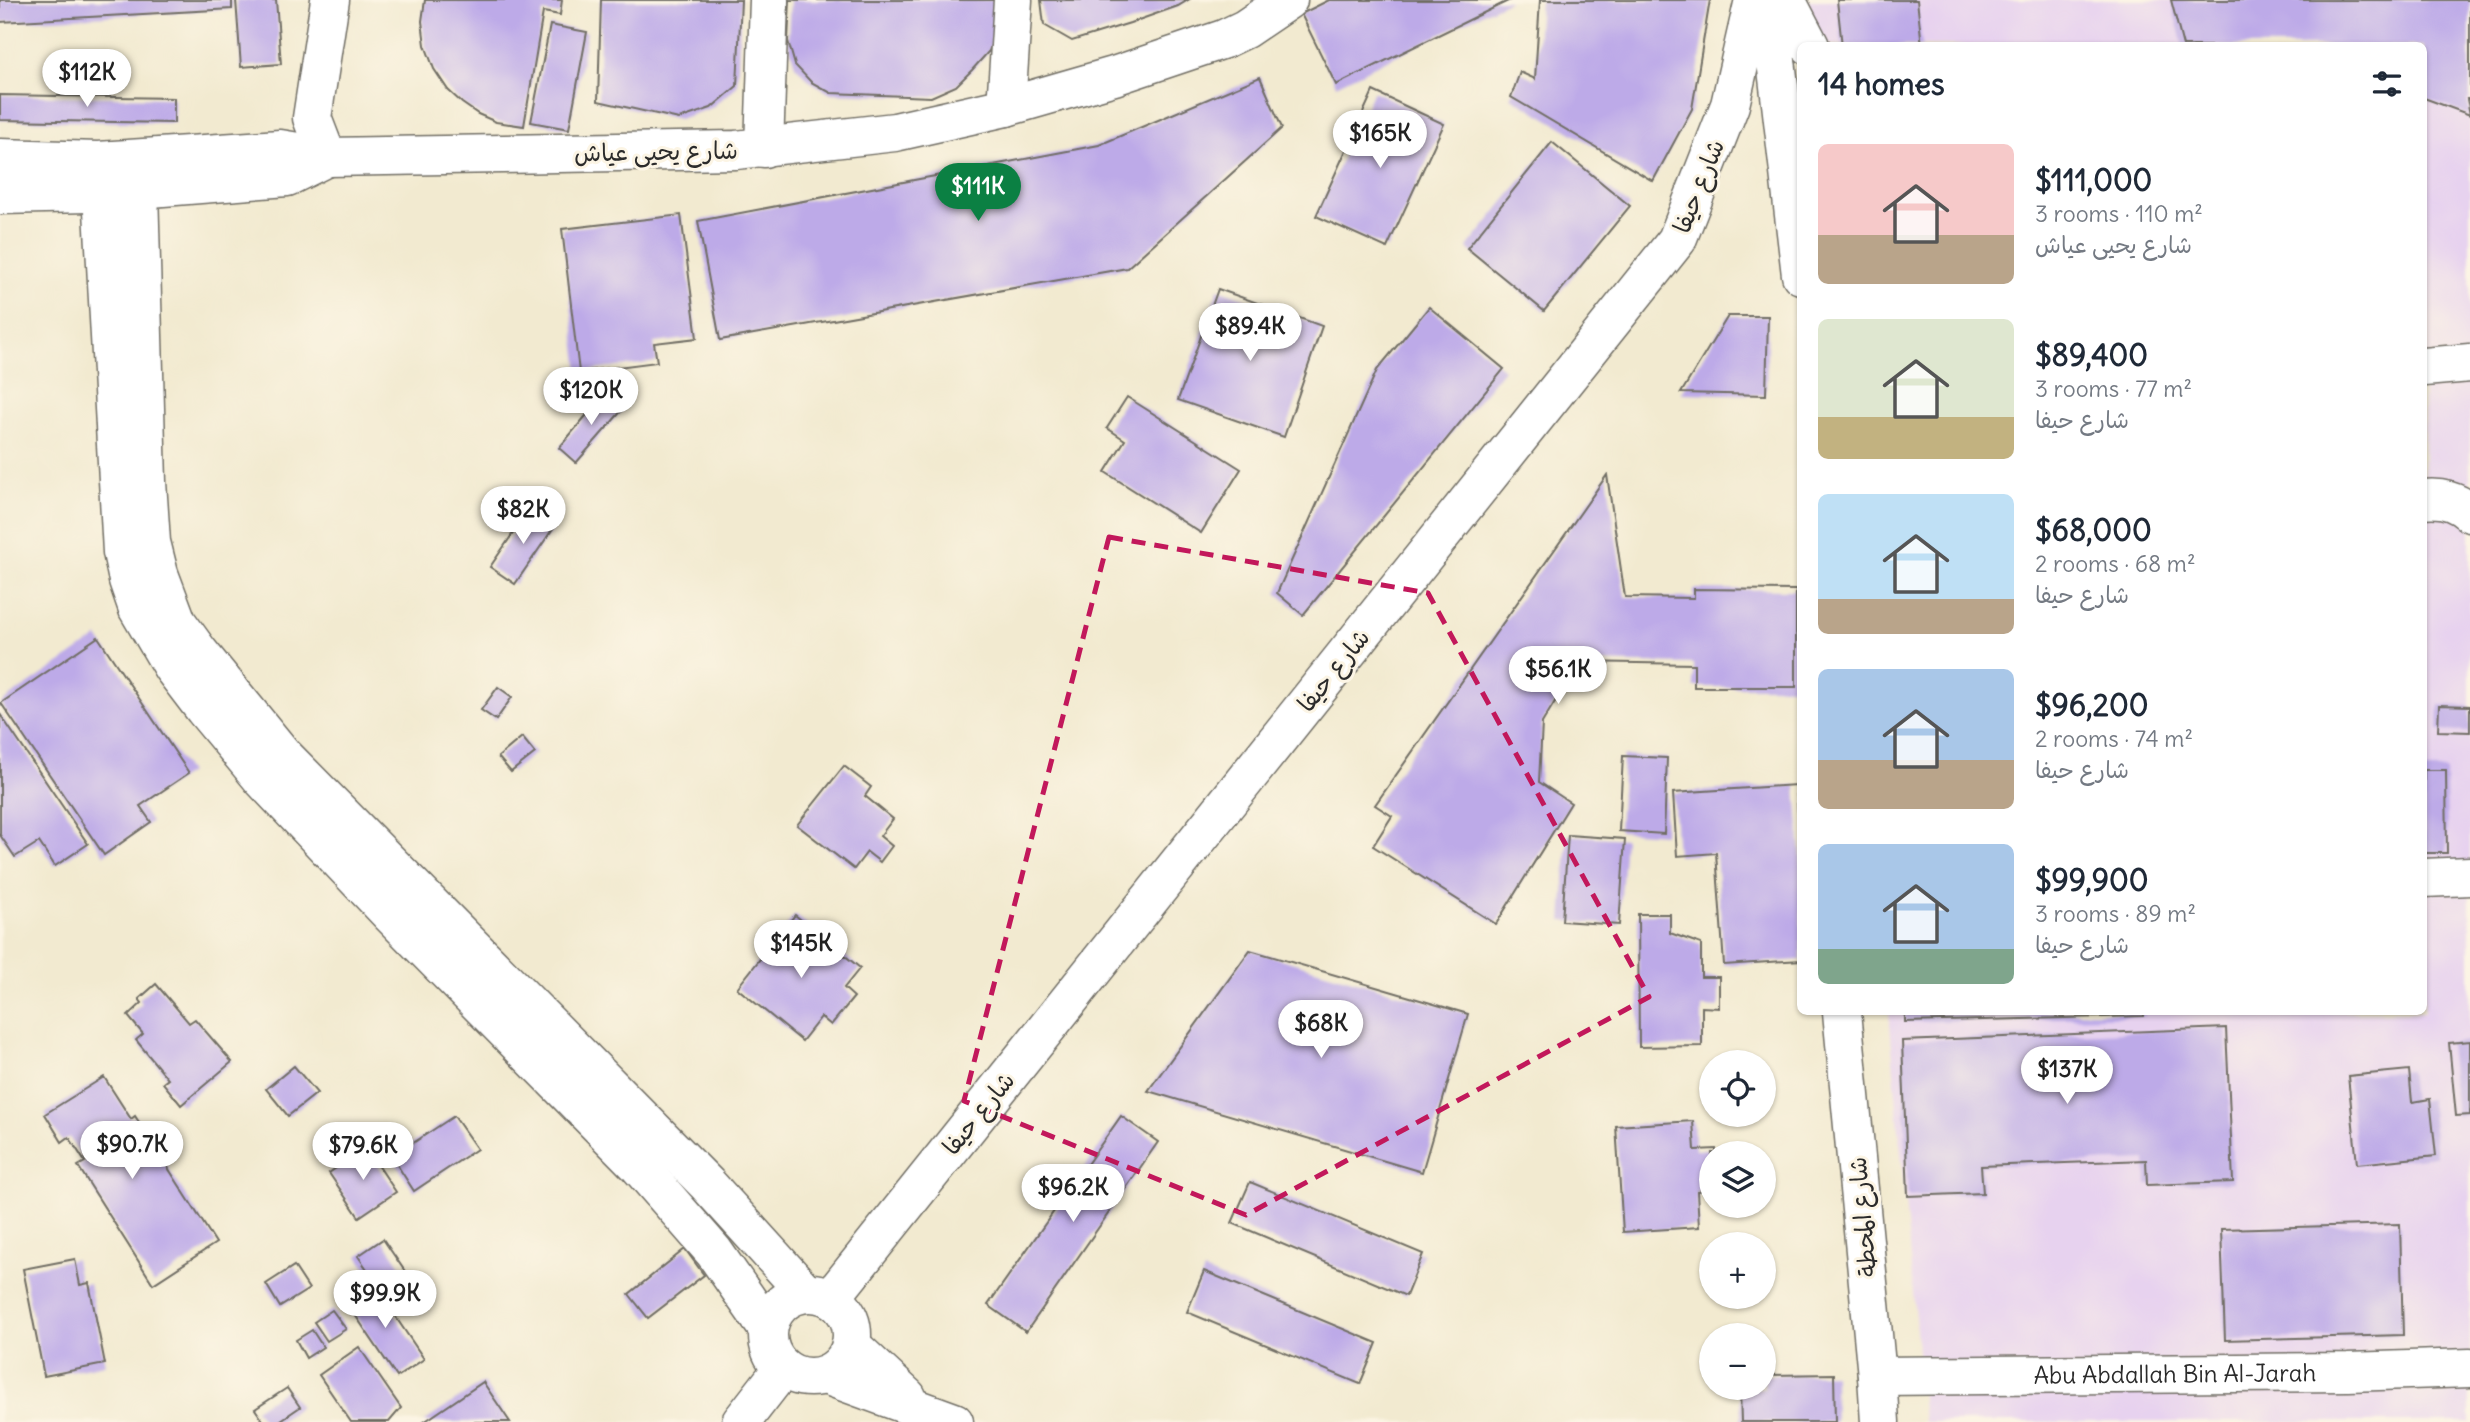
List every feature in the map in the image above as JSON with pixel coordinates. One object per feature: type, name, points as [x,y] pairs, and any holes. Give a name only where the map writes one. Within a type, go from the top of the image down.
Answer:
[{"type":"street","points":[[0,195],[121,190],[286,177],[327,157],[312,118],[330,0]]},
{"type":"street","points":[[764,148],[769,0]]},
{"type":"street","points":[[1006,107],[1013,0]]},
{"type":"street","name":"شارع يحيى عياش","points":[[0,158],[98,161],[280,149],[327,157],[764,148],[895,132],[1006,107],[1114,76],[1224,39],[1245,29],[1288,0]]},
{"type":"street","name":"شارع حيفا","points":[[818,1295],[1677,240],[1730,104],[1754,0]]},
{"type":"street","points":[[1769,0],[1797,241]]},
{"type":"street","points":[[1786,0],[1808,42]]},
{"type":"street","points":[[121,190],[152,542],[159,574],[177,621],[198,651],[283,755],[818,1295],[841,1306],[852,1331],[851,1345],[846,1357],[825,1375],[810,1378],[795,1375],[783,1368],[773,1357],[767,1328],[772,1315],[791,1296],[818,1295]]},
{"type":"street","points":[[121,190],[122,552],[131,590],[149,631],[204,709],[263,780],[391,915],[638,1165],[714,1252],[767,1328]]},
{"type":"street","points":[[2427,367],[2470,363]]},
{"type":"street","points":[[2427,499],[2438,497],[2465,508],[2470,513]]},
{"type":"street","points":[[2427,878],[2470,876]]},
{"type":"street","name":"شارع المحطة","points":[[1842,1015],[1880,1422]]},
{"type":"street","points":[[851,1345],[919,1408]]},
{"type":"street","points":[[741,1422],[783,1368]]},
{"type":"street","name":"Abu Abdallah Bin Al-Jarah","points":[[1877,1376],[2348,1372],[2470,1368]]},
{"type":"street","points":[[825,1375],[954,1422]]},
{"type":"highlighted area","points":[[1109,537],[1428,593],[1649,997],[1246,1215],[964,1101]]},
{"type":"shaded area","points":[[1806,0],[2470,0],[2470,1422],[1924,1422],[1889,1015],[2427,1015],[2427,42],[1810,42]]},
{"type":"building","points":[[0,0],[232,0],[232,9],[0,22]]},
{"type":"building","points":[[236,0],[276,0],[281,64],[241,67]]},
{"type":"building","points":[[425,0],[562,0],[560,15],[543,12],[524,126],[496,122],[478,114],[448,90],[434,69],[425,45],[422,21]]},
{"type":"building","points":[[601,0],[741,0],[737,86],[711,108],[679,119],[598,101]]},
{"type":"building","points":[[790,0],[999,0],[998,25],[989,51],[972,70],[956,86],[931,97],[831,93],[811,82],[795,65],[788,41]]},
{"type":"building","points":[[1041,0],[1188,0],[1130,23],[1072,41],[1044,25]]},
{"type":"building","points":[[1329,0],[1510,0],[1336,85],[1301,14]]},
{"type":"building","points":[[1540,0],[1710,0],[1692,109],[1653,181],[1511,97],[1520,72],[1535,79]]},
{"type":"building","points":[[1837,0],[1917,0],[1922,42],[1842,42]]},
{"type":"building","points":[[2171,0],[2470,0],[2470,99],[2467,99],[2470,115],[2427,99],[2427,42],[2182,42]]},
{"type":"building","points":[[550,25],[587,32],[569,129],[531,122]]},
{"type":"building","points":[[1260,77],[1282,128],[1127,268],[720,340],[698,221],[1099,145]]},
{"type":"building","points":[[1373,91],[1444,124],[1387,248],[1316,216]]},
{"type":"building","points":[[0,95],[174,98],[174,123],[0,120]]},
{"type":"building","points":[[1552,142],[1630,206],[1544,311],[1467,248]]},
{"type":"building","points":[[681,215],[697,338],[654,343],[657,362],[579,372],[562,229]]},
{"type":"building","points":[[1218,289],[1322,326],[1284,437],[1178,400]]},
{"type":"building","points":[[1429,307],[1504,369],[1303,615],[1277,593],[1377,370]]},
{"type":"building","points":[[1728,316],[1768,316],[1766,395],[1681,393]]},
{"type":"building","points":[[606,392],[624,408],[576,463],[559,448]]},
{"type":"building","points":[[1127,397],[1241,469],[1201,533],[1105,472],[1125,440],[1107,428]]},
{"type":"building","points":[[1607,475],[1625,597],[1694,598],[1694,589],[1796,590],[1796,687],[1694,687],[1694,664],[1579,662],[1542,723],[1539,782],[1571,803],[1496,924],[1373,846],[1392,816],[1375,805]]},
{"type":"building","points":[[531,507],[556,524],[515,584],[490,567]]},
{"type":"building","points":[[98,637],[189,773],[140,806],[151,822],[104,855],[1,703]]},
{"type":"building","points":[[498,687],[512,697],[496,720],[481,710]]},
{"type":"building","points":[[2439,705],[2470,706],[2470,732],[2438,731]]},
{"type":"building","points":[[0,714],[88,844],[55,866],[39,842],[15,857],[0,835]]},
{"type":"building","points":[[522,737],[535,753],[511,772],[498,757]]},
{"type":"building","points":[[1623,756],[1667,758],[1664,834],[1619,831]]},
{"type":"building","points":[[844,766],[871,787],[865,796],[893,819],[880,836],[892,846],[880,862],[867,852],[854,869],[797,825]]},
{"type":"building","points":[[2427,770],[2446,770],[2447,853],[2427,853]]},
{"type":"building","points":[[1796,785],[1797,960],[1724,965],[1716,853],[1677,856],[1673,793]]},
{"type":"building","points":[[1568,835],[1625,839],[1619,925],[1562,921]]},
{"type":"building","points":[[1638,914],[1670,914],[1670,933],[1701,944],[1701,977],[1719,977],[1719,1008],[1702,1007],[1702,1046],[1639,1047]]},
{"type":"building","points":[[795,915],[860,968],[844,988],[854,997],[831,1025],[821,1017],[802,1041],[737,988]]},
{"type":"building","points":[[1250,950],[1468,1014],[1422,1172],[1148,1091]]},
{"type":"building","points":[[156,984],[189,1023],[195,1019],[232,1062],[181,1105],[163,1083],[168,1079],[136,1040],[143,1034],[128,1016],[142,1003],[139,999]]},
{"type":"building","points":[[1905,1015],[2144,1015],[2144,1016],[1905,1022]]},
{"type":"building","points":[[2226,1028],[2233,1182],[2147,1185],[2146,1160],[1981,1166],[1983,1193],[1908,1196],[1902,1041]]},
{"type":"building","points":[[2470,1041],[2470,1115],[2456,1116],[2449,1043]]},
{"type":"building","points":[[294,1066],[317,1093],[288,1116],[266,1089]]},
{"type":"building","points":[[2409,1070],[2412,1102],[2430,1099],[2436,1156],[2357,1164],[2348,1076]]},
{"type":"building","points":[[104,1077],[131,1119],[135,1116],[216,1243],[153,1284],[78,1166],[85,1162],[69,1137],[62,1142],[45,1114]]},
{"type":"building","points":[[454,1116],[477,1149],[414,1191],[392,1157]]},
{"type":"building","points":[[1121,1116],[1158,1142],[1026,1332],[988,1305]]},
{"type":"building","points":[[1693,1121],[1695,1150],[1699,1150],[1699,1227],[1623,1232],[1616,1126]]},
{"type":"building","points":[[366,1147],[396,1192],[359,1217],[329,1173]]},
{"type":"building","points":[[1250,1182],[1423,1254],[1406,1296],[1232,1223]]},
{"type":"building","points":[[2400,1224],[2403,1335],[2225,1340],[2221,1229]]},
{"type":"building","points":[[383,1239],[417,1289],[392,1306],[358,1256]]},
{"type":"building","points":[[685,1249],[704,1275],[648,1318],[629,1294]]},
{"type":"building","points":[[75,1259],[80,1285],[89,1283],[105,1364],[44,1376],[23,1269]]},
{"type":"building","points":[[294,1266],[309,1289],[280,1307],[266,1284]]},
{"type":"building","points":[[1204,1271],[1377,1343],[1360,1384],[1187,1312]]},
{"type":"building","points":[[372,1282],[424,1359],[397,1377],[345,1300]]},
{"type":"building","points":[[332,1310],[346,1329],[327,1341],[314,1322]]},
{"type":"building","points":[[312,1330],[323,1347],[306,1358],[296,1340]]},
{"type":"building","points":[[359,1347],[401,1408],[389,1422],[351,1422],[319,1375]]},
{"type":"building","points":[[1834,1374],[1835,1422],[1741,1422],[1740,1400],[1776,1400],[1776,1375]]},
{"type":"building","points":[[483,1382],[510,1422],[424,1422]]},
{"type":"building","points":[[287,1388],[300,1407],[278,1422],[264,1422],[255,1409]]}]
